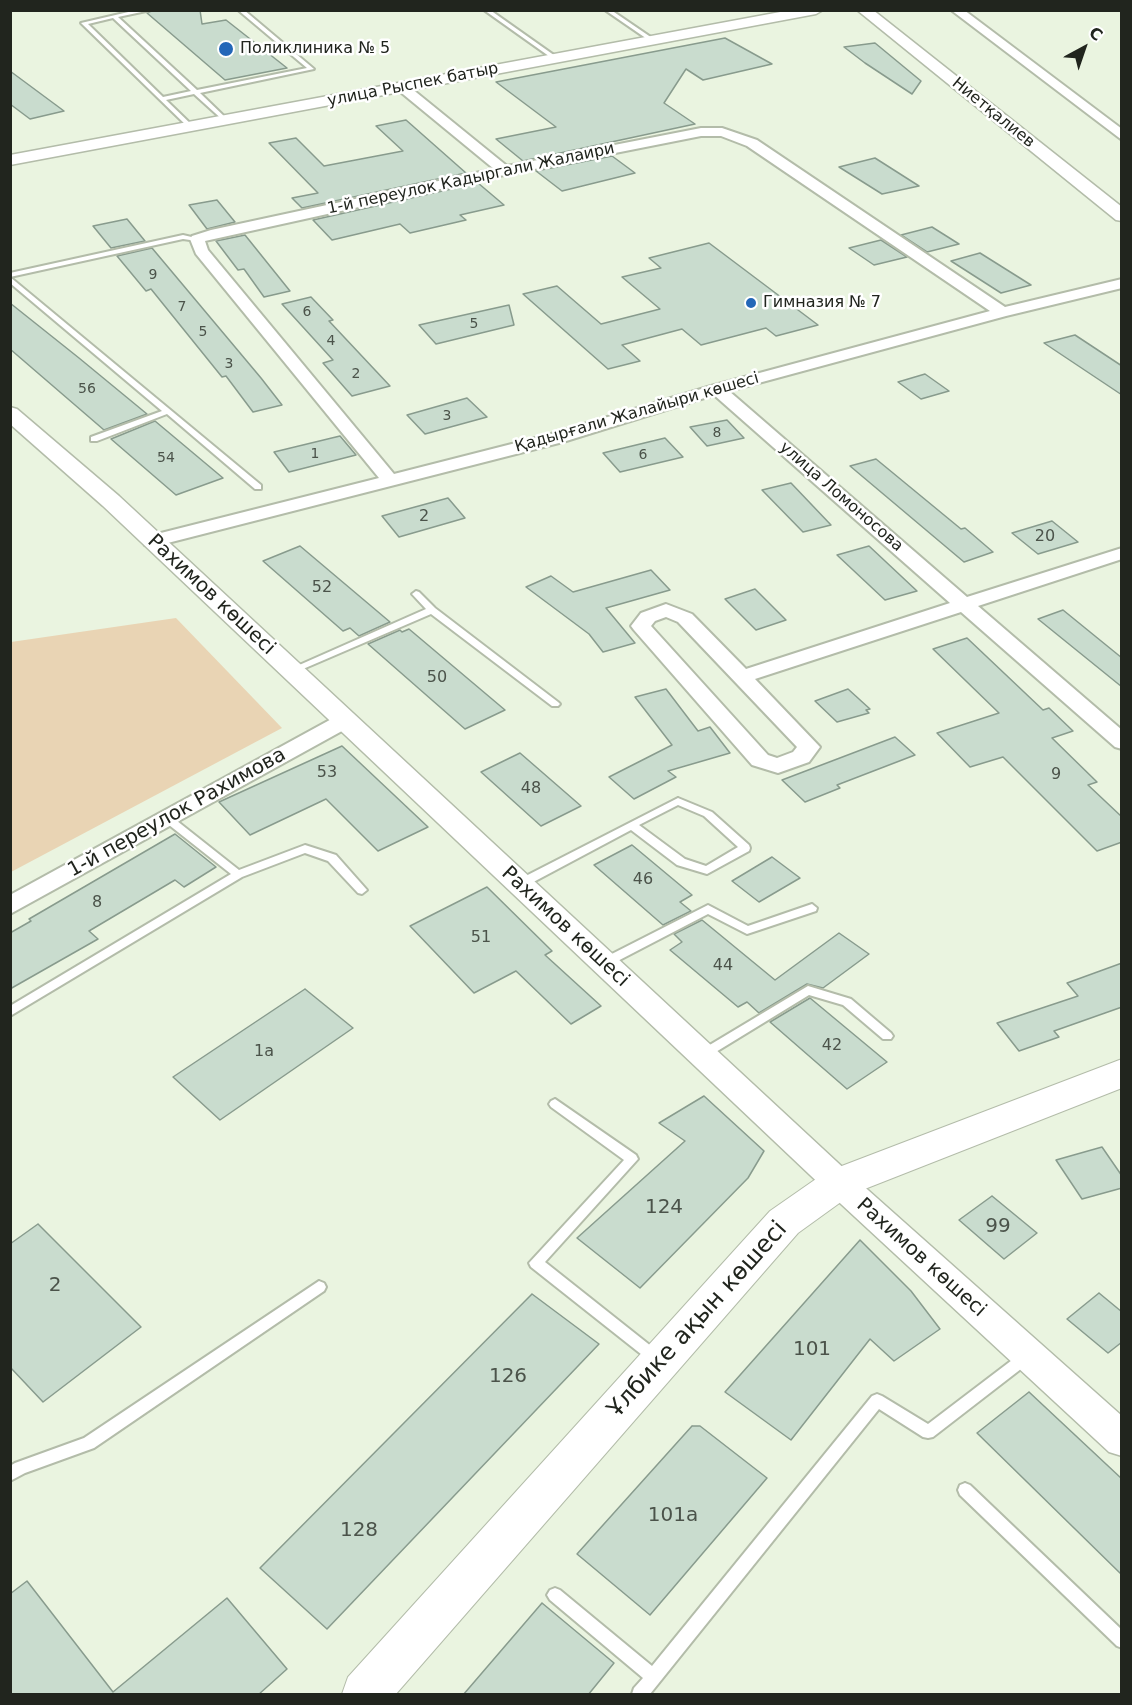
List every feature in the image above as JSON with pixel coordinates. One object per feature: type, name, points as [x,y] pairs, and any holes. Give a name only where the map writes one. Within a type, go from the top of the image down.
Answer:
[{"type":"main road","name":"Ұлбике ақын көшесі","points":[[365,1695],[784,1222],[839,1184],[1122,1073]]},
{"type":"street","name":"улица Рыспек батыр","points":[[10,160],[816,10]]},
{"type":"street","name":"Ниетқалиев","points":[[864,10],[1122,216]]},
{"type":"street","points":[[956,10],[1122,136]]},
{"type":"street","points":[[402,87],[504,171]]},
{"type":"street","name":"1-й переулок Кадыргали Жалаири","points":[[198,240],[211,234],[504,171],[701,132],[722,132],[752,143],[1002,312]]},
{"type":"street","points":[[198,240],[201,251],[390,480]]},
{"type":"street","name":"Қадырғали Жалайыри көшесі","points":[[152,541],[557,438],[717,389],[1002,312],[1122,283]]},
{"type":"street","name":"улица Ломоносова","points":[[717,389],[1122,742]]},
{"type":"street","name":"Рахимов көшесі","points":[[10,413],[111,501],[293,670],[344,721],[839,1184],[1122,1440]]},
{"type":"street","points":[[742,677],[1122,553]]},
{"type":"street","points":[[666,610],[685,618],[742,677],[809,747],[801,757],[778,766],[760,760],[641,626],[648,617],[666,610]]},
{"type":"street","name":"1-й переулок Рахимова","points":[[10,906],[344,721]]},
{"type":"lane","points":[[148,10],[84,23],[191,126]]},
{"type":"lane","points":[[162,99],[311,69],[240,10]]},
{"type":"lane","points":[[486,10],[555,58]]},
{"type":"lane","points":[[607,10],[651,40]]},
{"type":"lane","points":[[114,16],[225,120]]},
{"type":"lane","points":[[10,275],[183,237],[198,240]]},
{"type":"lane","points":[[10,279],[258,487]]},
{"type":"lane","points":[[94,438],[166,411]]},
{"type":"lane","points":[[416,594],[432,610],[555,704]]},
{"type":"lane","points":[[293,670],[432,610]]},
{"type":"lane","points":[[519,884],[632,825],[678,801],[708,814],[745,848],[707,870],[681,862],[632,825]]},
{"type":"lane","points":[[168,819],[238,874]]},
{"type":"lane","points":[[10,1012],[238,874],[305,849],[332,858],[362,890]]},
{"type":"lane","points":[[603,963],[708,909],[747,930],[812,908]]},
{"type":"lane","points":[[702,1055],[808,990],[847,1002],[887,1036]]},
{"type":"lane","points":[[555,1104],[632,1159],[536,1263],[661,1361]]},
{"type":"lane","points":[[10,1475],[20,1468],[89,1443],[319,1287]]},
{"type":"lane","points":[[640,1695],[877,1400],[928,1432],[1028,1356]]},
{"type":"lane","points":[[965,1490],[1122,1641]]},
{"type":"lane","points":[[555,1595],[654,1678]]},
{"type":"shaded area","points":[[176,618],[282,728],[11,872],[11,642]]},
{"type":"building","name":"Поликлиника № 5","points":[[153,10],[200,10],[202,24],[226,20],[287,68],[225,80],[147,13]]},
{"type":"building","points":[[725,38],[772,64],[703,80],[686,69],[664,103],[695,124],[523,161],[496,139],[556,127],[496,82]]},
{"type":"building","points":[[875,43],[921,81],[912,94],[844,47]]},
{"type":"building","points":[[10,71],[64,111],[30,119],[10,104]]},
{"type":"building","points":[[406,120],[466,173],[302,208],[292,198],[318,193],[269,143],[296,138],[324,166],[403,151],[376,126]]},
{"type":"building","points":[[612,156],[635,173],[562,191],[536,171]]},
{"type":"building","points":[[875,158],[919,186],[882,194],[839,167]]},
{"type":"building","points":[[478,183],[504,205],[460,215],[466,220],[410,233],[400,224],[332,240],[313,220]]},
{"type":"building","points":[[217,200],[235,222],[207,229],[189,205]]},
{"type":"building","points":[[127,219],[145,241],[111,248],[93,226]]},
{"type":"building","points":[[932,227],[959,244],[927,252],[901,235]]},
{"type":"building","points":[[245,235],[290,291],[264,297],[244,269],[238,270],[216,241]]},
{"type":"building","points":[[881,240],[907,257],[874,265],[849,248]]},
{"type":"building","name":"Гимназия № 7","points":[[709,243],[818,325],[776,336],[766,328],[701,345],[682,329],[622,345],[640,361],[608,369],[523,294],[557,286],[601,324],[660,309],[622,277],[661,268],[649,258]]},
{"type":"building","points":[[152,248],[282,405],[253,412],[226,376],[222,377],[151,289],[146,291],[117,256]]},
{"type":"building","points":[[980,253],[1031,285],[1001,293],[951,261]]},
{"type":"building","points":[[311,297],[333,320],[329,321],[390,386],[352,396],[323,363],[333,360],[282,304]]},
{"type":"building","points":[[10,303],[147,414],[104,430],[10,349]]},
{"type":"building","points":[[509,305],[514,325],[436,344],[419,325]]},
{"type":"building","points":[[1075,335],[1122,366],[1122,395],[1044,343]]},
{"type":"building","points":[[925,374],[949,391],[921,399],[898,382]]},
{"type":"building","points":[[467,398],[487,417],[425,434],[407,415]]},
{"type":"building","points":[[727,420],[744,438],[707,446],[690,427]]},
{"type":"building","points":[[155,421],[223,478],[176,495],[111,439]]},
{"type":"building","points":[[340,436],[356,455],[289,472],[274,452]]},
{"type":"building","points":[[665,438],[683,457],[620,472],[603,453]]},
{"type":"building","points":[[876,459],[961,529],[965,528],[993,552],[964,562],[850,466]]},
{"type":"building","points":[[791,483],[831,525],[803,532],[762,490]]},
{"type":"building","points":[[448,498],[465,518],[399,537],[382,516]]},
{"type":"building","points":[[1052,521],[1078,542],[1038,554],[1012,533]]},
{"type":"building","points":[[300,546],[390,622],[359,636],[350,628],[343,631],[263,561]]},
{"type":"building","points":[[869,546],[917,591],[885,600],[837,555]]},
{"type":"building","points":[[651,570],[670,590],[606,608],[635,643],[603,652],[589,634],[526,587],[551,576],[573,592]]},
{"type":"building","points":[[755,589],[786,620],[756,630],[725,599]]},
{"type":"building","points":[[1063,610],[1122,658],[1122,687],[1038,619]]},
{"type":"building","points":[[409,629],[505,710],[465,729],[368,644],[400,630],[402,632]]},
{"type":"building","points":[[967,638],[1043,710],[1049,708],[1073,731],[1052,738],[1097,782],[1088,785],[1122,817],[1122,842],[1097,851],[1003,757],[970,767],[937,733],[999,713],[933,649]]},
{"type":"building","points":[[666,689],[698,731],[710,727],[730,753],[668,771],[676,777],[634,799],[609,777],[672,745],[635,697]]},
{"type":"building","points":[[848,689],[870,709],[866,710],[869,713],[837,722],[815,701]]},
{"type":"building","points":[[895,737],[915,755],[837,785],[840,788],[805,802],[782,780]]},
{"type":"building","points":[[342,746],[428,827],[378,851],[326,799],[250,835],[219,802]]},
{"type":"building","points":[[520,753],[581,806],[541,826],[481,772]]},
{"type":"building","points":[[175,834],[216,867],[184,887],[175,880],[89,931],[98,939],[10,989],[10,933],[31,921],[29,919]]},
{"type":"building","points":[[632,845],[692,895],[680,902],[691,911],[663,925],[594,865]]},
{"type":"building","points":[[772,857],[800,878],[759,902],[732,881]]},
{"type":"building","points":[[487,887],[552,951],[545,955],[601,1006],[571,1024],[516,971],[474,993],[410,926]]},
{"type":"building","points":[[702,920],[775,980],[839,933],[869,954],[823,988],[807,984],[759,1013],[747,1002],[738,1007],[670,950],[682,942],[674,934]]},
{"type":"building","points":[[1122,963],[1122,1007],[1054,1031],[1059,1037],[1019,1051],[997,1023],[1078,996],[1067,983]]},
{"type":"building","points":[[305,989],[353,1028],[220,1120],[173,1077]]},
{"type":"building","points":[[810,998],[887,1062],[847,1089],[770,1022]]},
{"type":"building","points":[[704,1096],[764,1151],[748,1178],[640,1288],[577,1238],[685,1141],[659,1123]]},
{"type":"building","points":[[1102,1147],[1122,1176],[1122,1188],[1082,1199],[1056,1160]]},
{"type":"building","points":[[992,1196],[1037,1233],[1004,1259],[959,1220]]},
{"type":"building","points":[[38,1224],[141,1327],[43,1402],[10,1367],[10,1244]]},
{"type":"building","points":[[860,1240],[911,1291],[940,1329],[894,1361],[870,1339],[791,1440],[725,1392]]},
{"type":"building","points":[[1099,1293],[1122,1312],[1122,1342],[1108,1353],[1067,1319]]},
{"type":"building","points":[[532,1294],[599,1344],[327,1629],[260,1568]]},
{"type":"building","points":[[1029,1392],[1122,1479],[1122,1575],[977,1433]]},
{"type":"building","points":[[692,1426],[700,1426],[767,1478],[650,1615],[577,1554]]},
{"type":"building","points":[[27,1581],[113,1692],[227,1598],[287,1669],[258,1695],[10,1695],[10,1594]]},
{"type":"building","points":[[542,1603],[614,1663],[588,1695],[463,1695]]},
{"type":"place","name":"Поликлиника № 5","points":[[226,49]]},
{"type":"place","name":"Гимназия № 7","points":[[751,303]]}]
